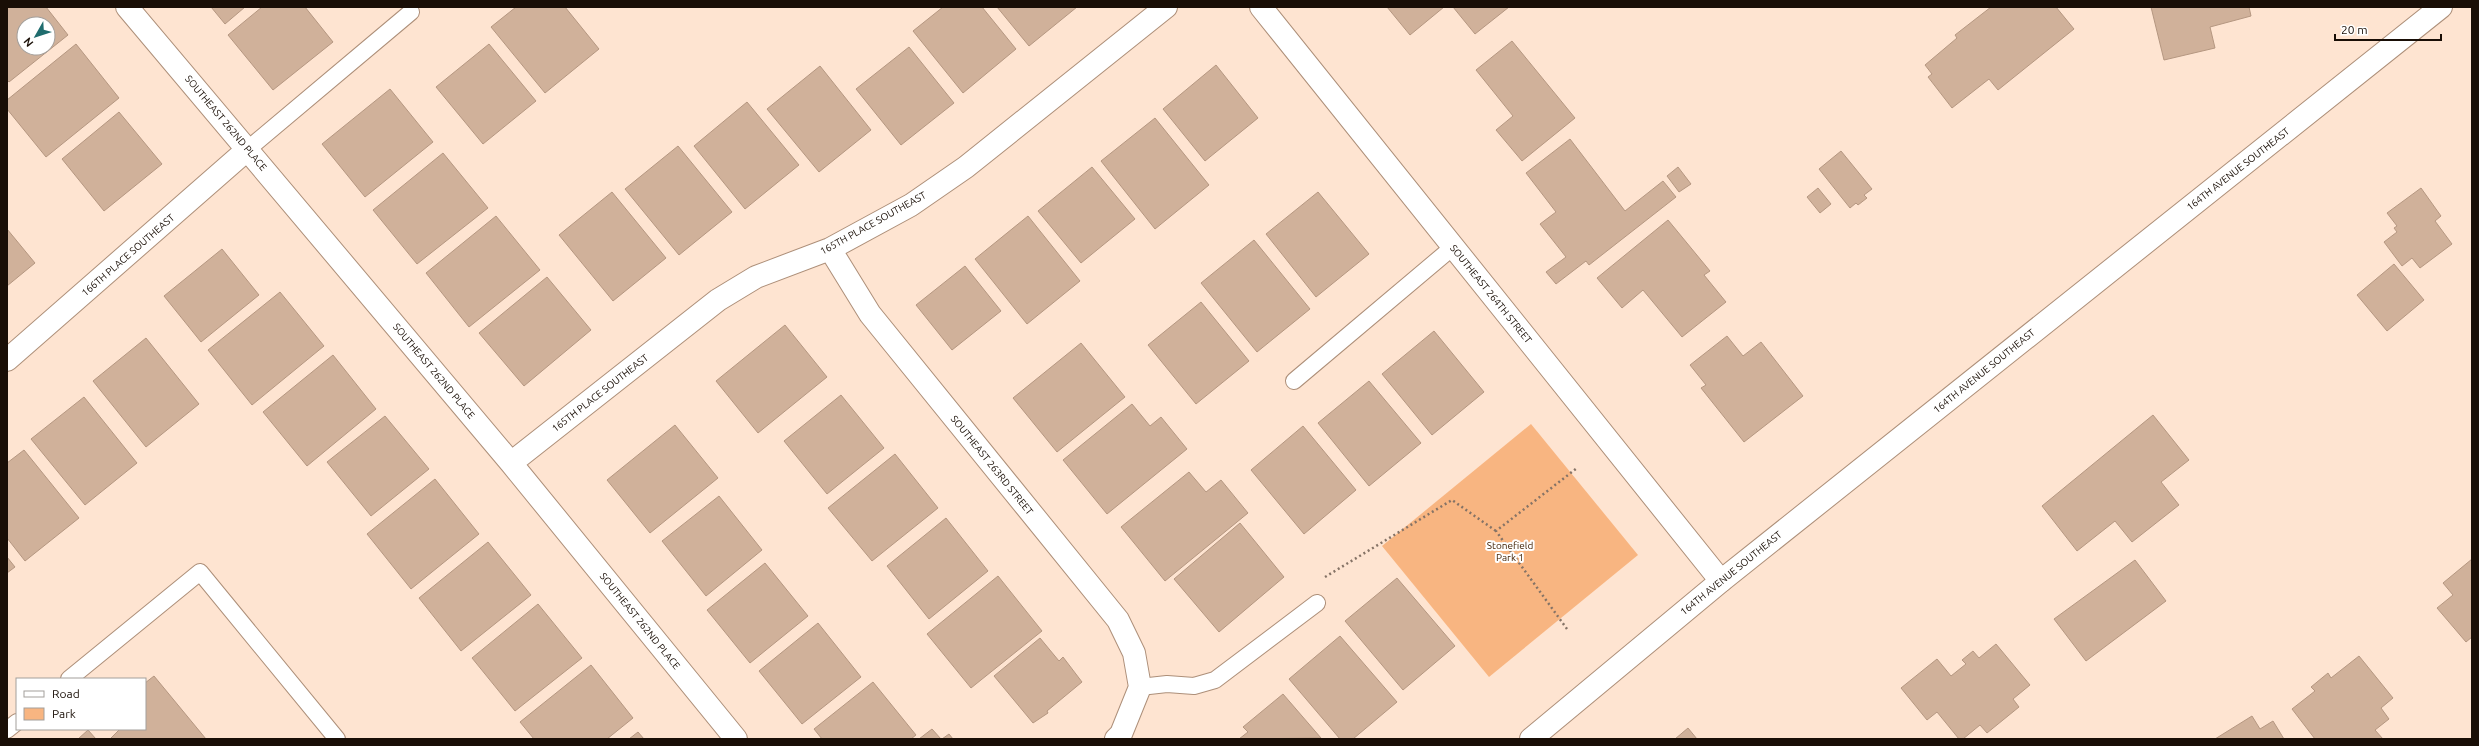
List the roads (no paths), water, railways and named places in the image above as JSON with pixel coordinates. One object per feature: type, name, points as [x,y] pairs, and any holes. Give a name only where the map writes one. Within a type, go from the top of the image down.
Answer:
[{"type":"street","name":"SOUTHEAST 262ND PLACE","points":[[127,7],[511,463],[736,739]]},
{"type":"street","name":"165TH PLACE SOUTHEAST","points":[[511,463],[718,300],[756,277],[830,249],[911,205],[966,167],[1166,7]]},
{"type":"street","name":"SOUTHEAST 264TH STREET","points":[[1261,7],[1721,581]]},
{"type":"street","name":"164TH AVENUE SOUTHEAST","points":[[1531,739],[1721,581],[2441,7]]},
{"type":"street","name":"166TH PLACE SOUTHEAST","points":[[7,360],[248,149]]},
{"type":"street","name":"SOUTHEAST 263RD STREET","points":[[830,249],[870,314],[1118,620],[1134,653],[1140,687]]},
{"type":"street","points":[[1116,739],[1121,734],[1140,687]]},
{"type":"lane","points":[[248,149],[411,12]]},
{"type":"lane","points":[[1294,381],[1453,247]]},
{"type":"lane","points":[[70,678],[200,572],[337,739]]},
{"type":"lane","points":[[1140,687],[1167,684],[1194,686],[1215,680],[1317,603]]},
{"type":"lane","points":[[7,730],[16,723]]},
{"type":"park label","name":"Stonefield Park 1","points":[[1510,550]]}]
